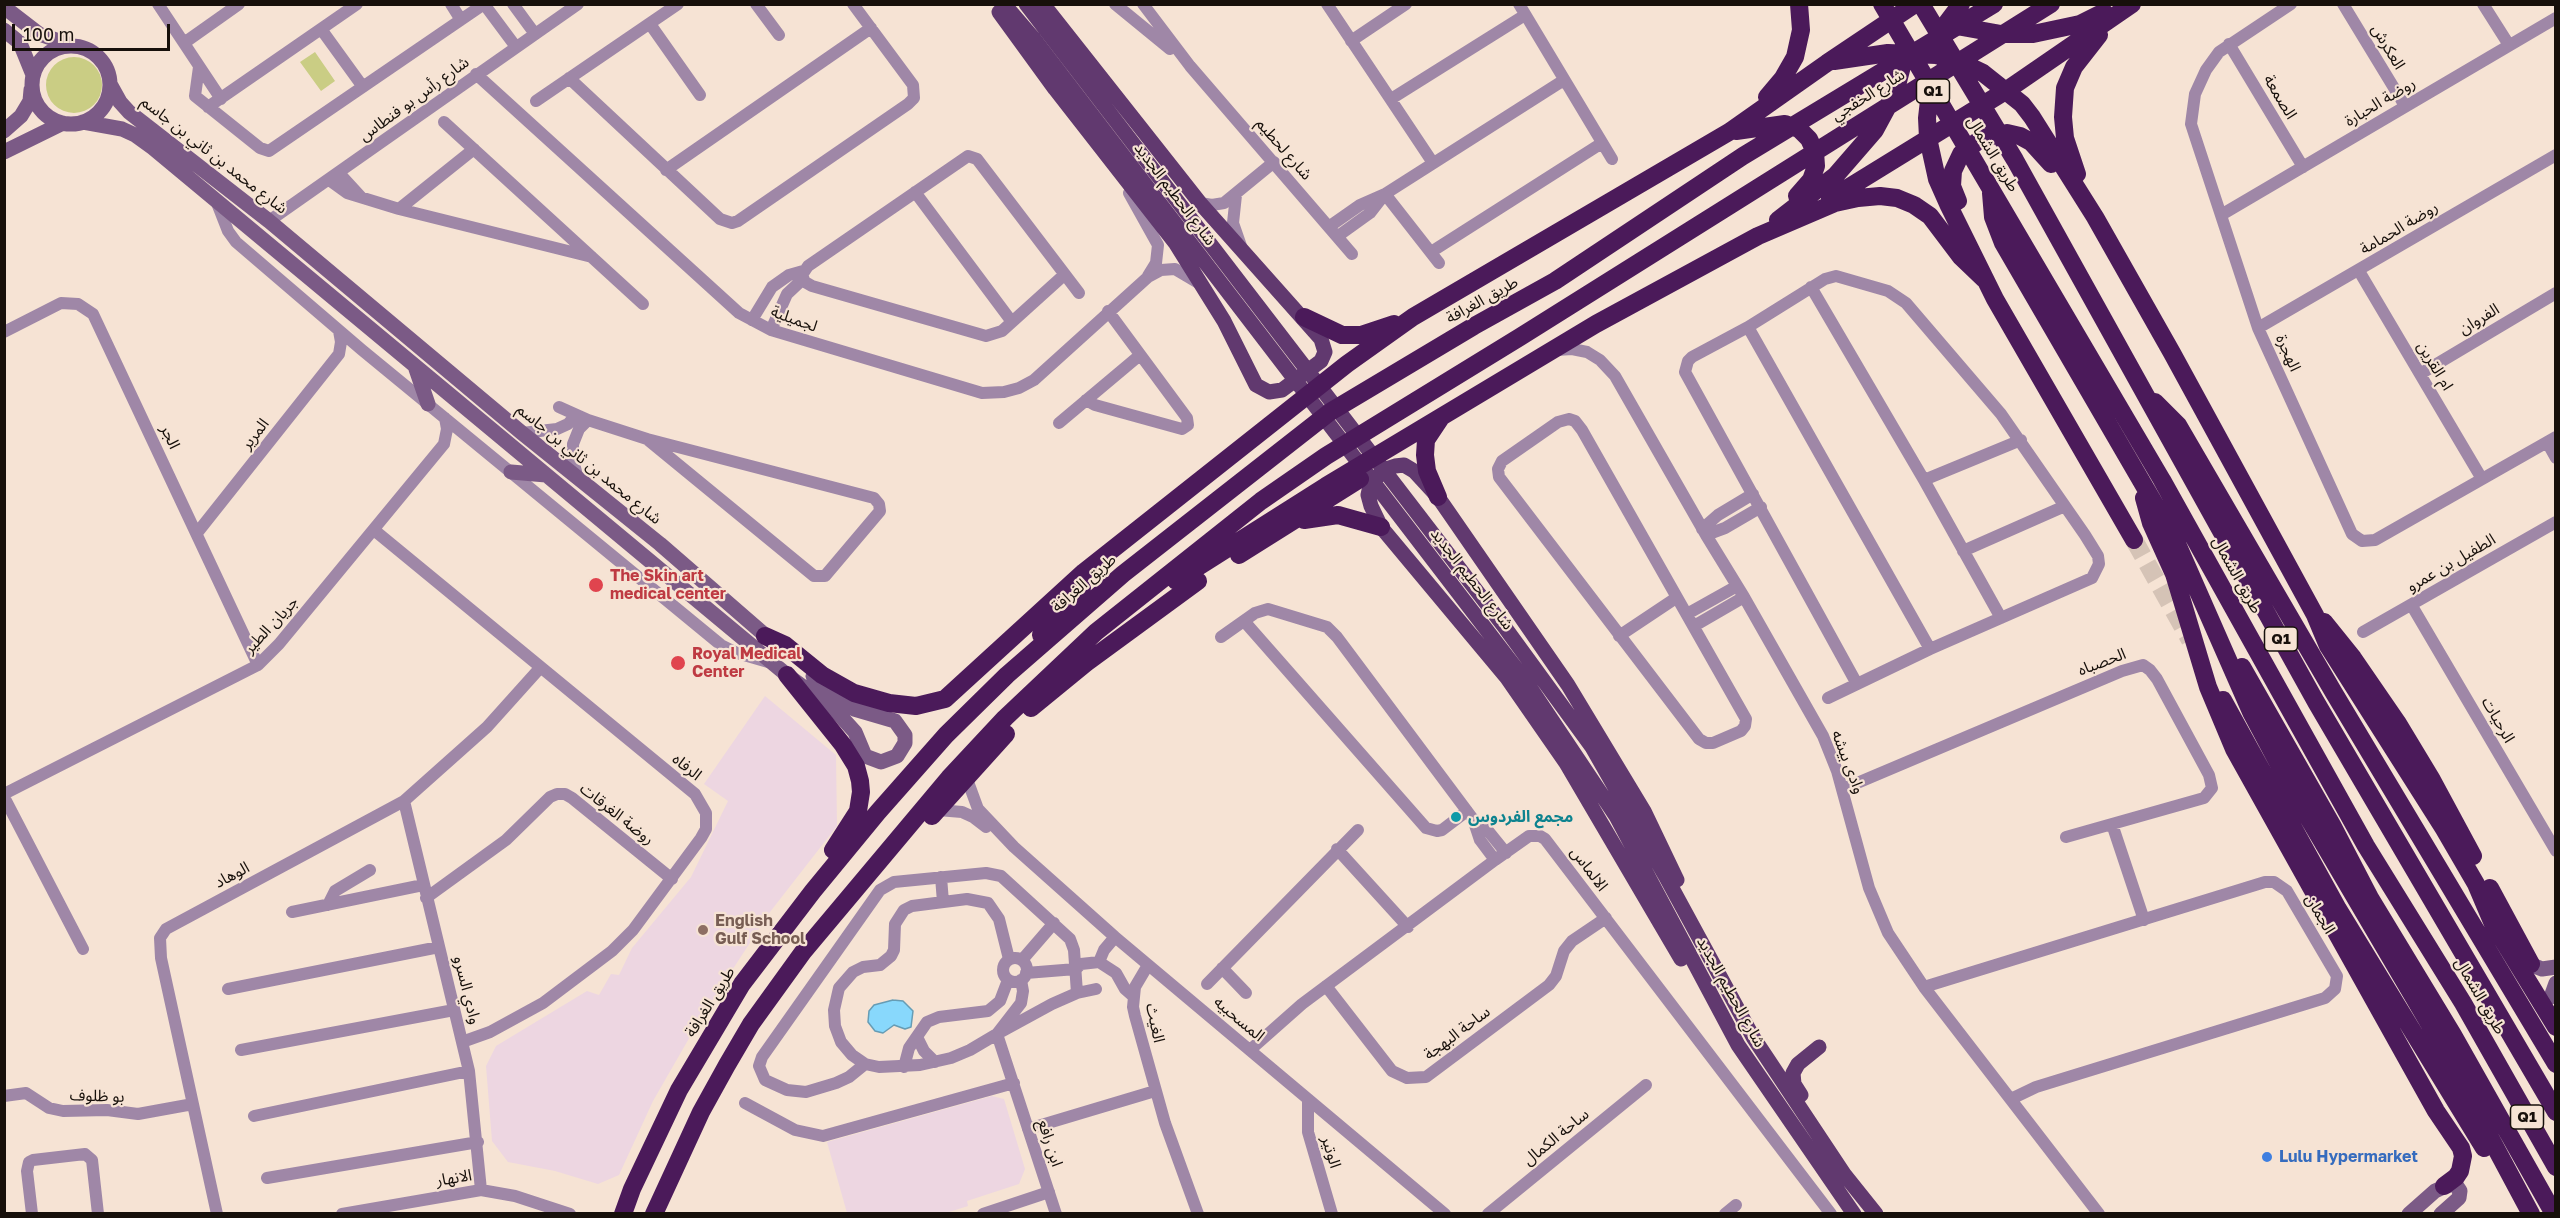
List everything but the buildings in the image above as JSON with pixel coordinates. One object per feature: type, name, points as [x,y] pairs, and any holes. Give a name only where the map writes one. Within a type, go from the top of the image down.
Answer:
[{"type":"highway","points":[[1729,132],[1773,91],[1792,64],[1801,30],[1799,4]]},
{"type":"highway","points":[[1881,4],[1912,6],[1946,24],[1982,32],[2033,34],[2080,24],[2123,8]]},
{"type":"highway","name":"طريق الشمال","points":[[1881,4],[2162,480],[2366,846],[2463,1003],[2556,1167]]},
{"type":"highway","points":[[1961,4],[1946,24],[1936,56],[1928,100],[1928,138],[1937,179],[1984,279],[2133,540]]},
{"type":"highway","name":"شارع الخفجي","points":[[1743,156],[1994,4]]},
{"type":"highway","name":"شارع الخفجي","points":[[1096,632],[1262,501],[1326,456],[2051,4]]},
{"type":"highway","points":[[1758,236],[1836,175],[1863,145],[1892,99],[1906,53],[1912,6]]},
{"type":"highway","points":[[765,636],[785,645],[822,675],[854,693],[903,705],[933,704],[955,692],[1084,572],[1291,406],[1413,317],[1729,132],[1912,6]]},
{"type":"highway","name":"طريق الشمال","points":[[1912,6],[2015,160],[2316,702],[2556,1112]]},
{"type":"highway","points":[[1803,216],[2007,90],[2123,8]]},
{"type":"highway","points":[[2095,218],[2078,178],[2065,138],[2065,88],[2074,67],[2123,8]]},
{"type":"highway","points":[[1827,63],[1879,54],[1906,53],[1936,56],[1962,63],[1983,73],[2007,90],[2032,117],[2095,218],[2315,615],[2328,646],[2444,829],[2476,884],[2493,924],[2556,1027]]},
{"type":"highway","points":[[1729,132],[1785,124],[1798,129],[1809,139],[1815,152],[1816,166],[1810,180],[1758,236]]},
{"type":"highway","points":[[1984,279],[1979,252],[1951,179],[1961,154],[1975,141],[1989,135],[2007,133],[2031,142],[2095,218]]},
{"type":"highway","name":"طريق الغرافة","points":[[622,1214],[679,1090],[742,984],[813,891],[913,772],[1007,675],[1123,574],[1330,412],[1474,326],[1555,281],[1743,156]]},
{"type":"highway","points":[[1987,183],[1993,217],[2003,243],[2175,539],[2251,712],[2299,802],[2430,1025],[2529,1214]]},
{"type":"highway","points":[[654,1214],[701,1112],[751,1024],[803,952],[949,778],[1005,718],[1096,632],[1417,430],[1548,352],[1758,236],[1803,216],[1858,198],[1880,196],[1905,201],[1930,216],[1961,257],[1984,279]]},
{"type":"highway","points":[[1304,317],[1334,333],[1361,335],[1413,317]]},
{"type":"highway","points":[[2146,396],[2178,425],[2382,774],[2556,1064]]},
{"type":"highway","points":[[1438,497],[1427,471],[1426,440],[1444,414]]},
{"type":"highway","points":[[859,886],[938,810],[1026,712],[1180,592],[1288,526],[1409,447],[1415,439],[1417,430]]},
{"type":"highway","points":[[2142,484],[2151,523],[2174,574],[2208,687],[2230,741],[2436,1111],[2461,1148],[2463,1156],[2460,1171],[2450,1183],[2444,1186]]},
{"type":"highway","points":[[2109,495],[2137,514]]},
{"type":"highway","points":[[1288,526],[1308,518],[1338,515],[1381,527]]},
{"type":"highway","points":[[1007,675],[1130,535]]},
{"type":"highway","points":[[2315,615],[2330,628],[2353,658],[2417,753],[2532,965],[2554,995]]},
{"type":"highway","points":[[2236,658],[2370,898],[2488,1097],[2554,1214]]},
{"type":"highway","points":[[780,669],[850,756],[856,766],[861,792],[858,811],[829,856],[813,891]]},
{"type":"highway","points":[[2221,696],[2338,909],[2458,1109],[2529,1214]]},
{"type":"highway","points":[[2382,774],[2398,789],[2471,901],[2493,924]]},
{"type":"highway","points":[[2356,870],[2370,887],[2465,1034],[2476,1045],[2491,1053]]},
{"type":"highway","points":[[2430,1025],[2448,1043],[2488,1097]]},
{"type":"main road","points":[[993,4],[1055,89],[1164,226],[1205,287],[1256,385],[1269,392],[1282,390],[1323,357],[1323,343],[1304,317],[1200,203],[1043,4]]},
{"type":"main road","name":"شارع الحطيم الجديد","points":[[1004,4],[1034,39],[1182,233],[1592,747],[1753,1037],[1844,1174],[1876,1214]]},
{"type":"main road","name":"شارع الحطيم الجديد","points":[[1026,4],[1196,223],[1501,634],[1616,816],[1722,1018],[1753,1069],[1854,1214]]},
{"type":"main road","points":[[4,7],[39,33],[86,48],[99,57],[107,69],[110,84],[103,107],[94,116],[83,122],[63,123],[4,153]]},
{"type":"main road","points":[[4,30],[20,43],[32,82],[35,102],[44,114],[63,123]]},
{"type":"main road","points":[[4,131],[21,116],[30,102],[32,82],[38,63],[58,47],[71,45]]},
{"type":"main road","name":"شارع محمد بن ثاني بن جاسم","points":[[83,122],[110,125],[135,135],[780,669],[844,719],[855,732],[865,756],[881,762],[890,761],[902,749],[905,735],[896,720],[854,709],[765,636],[660,544],[522,433],[269,221],[129,112],[120,102],[110,84]]},
{"type":"main road","points":[[416,369],[428,404]]},
{"type":"main road","points":[[1686,913],[1673,870],[1644,811],[1568,685],[1438,497],[1414,471],[1404,465],[1387,468],[1377,476],[1370,486],[1368,495],[1381,527],[1507,678],[1566,763],[1675,951],[1702,994],[1722,1018]]},
{"type":"main road","points":[[511,472],[546,475]]},
{"type":"main road","points":[[2532,965],[2542,969],[2556,967]]},
{"type":"main road","points":[[1819,1047],[1798,1064],[1792,1079],[1835,1147],[1844,1174]]},
{"type":"main road","points":[[2409,1214],[2427,1196],[2444,1186],[2456,1185],[2460,1195],[2441,1214]]},
{"type":"street","points":[[158,4],[221,99]]},
{"type":"street","points":[[184,44],[239,4]]},
{"type":"street","points":[[208,107],[357,4]]},
{"type":"street","points":[[451,4],[461,20]]},
{"type":"street","points":[[199,67],[194,92],[198,99],[260,148],[269,151],[484,4],[516,47]]},
{"type":"street","points":[[513,4],[535,34]]},
{"type":"street","name":"شارع رأس بو فنطاس","points":[[269,221],[578,4]]},
{"type":"street","points":[[536,101],[678,4]]},
{"type":"street","points":[[756,4],[779,35]]},
{"type":"street","points":[[569,78],[720,219],[732,223],[914,98],[914,85],[853,4]]},
{"type":"street","name":"شارع لحطيم","points":[[1115,4],[1190,66]]},
{"type":"street","name":"شارع لحطيم","points":[[1143,4],[1190,66],[1352,254]]},
{"type":"street","points":[[1327,4],[1433,163]]},
{"type":"street","points":[[1351,41],[1406,4]]},
{"type":"street","name":"الهجرة","points":[[2291,4],[2219,51],[2206,70],[2195,94],[2191,124],[2258,328],[2352,534],[2362,541],[2375,540],[2551,440],[2556,458]]},
{"type":"street","name":"العكرش","points":[[2343,4],[2405,106]]},
{"type":"street","points":[[2483,4],[2509,45]]},
{"type":"street","points":[[1391,99],[1522,10],[1612,159]]},
{"type":"street","name":"روضة الحبارة","points":[[2221,215],[2556,18]]},
{"type":"street","points":[[650,24],[700,95]]},
{"type":"street","points":[[666,170],[871,28]]},
{"type":"street","points":[[321,29],[363,87]]},
{"type":"street","name":"الصمعة","points":[[2229,44],[2302,167]]},
{"type":"street","name":"لجميلية","points":[[476,74],[739,313],[771,330],[970,389],[992,394],[1019,388],[1034,380],[1106,313],[1148,277],[1161,270],[1174,269],[1187,274],[1205,287]]},
{"type":"street","points":[[1334,231],[1360,205],[1384,195],[1564,80]]},
{"type":"street","points":[[444,122],[643,304]]},
{"type":"street","points":[[1431,252],[1602,143]]},
{"type":"street","points":[[399,209],[474,149]]},
{"type":"street","name":"روضة الحمامة","points":[[2258,328],[2556,154]]},
{"type":"street","points":[[771,330],[787,294],[803,275],[964,157],[973,157],[1079,294]]},
{"type":"street","points":[[1200,203],[1218,204],[1236,195],[1274,162]]},
{"type":"street","points":[[1119,169],[1127,190],[1158,245],[1156,263],[1148,277]]},
{"type":"street","points":[[334,176],[340,190],[362,198],[592,257]]},
{"type":"street","points":[[915,192],[1012,322]]},
{"type":"street","points":[[1236,195],[1233,223],[1244,252]]},
{"type":"street","points":[[1384,195],[1439,263]]},
{"type":"street","name":"شارع محمد بن ثاني بن جاسم","points":[[218,203],[228,231],[236,242],[339,331],[721,645],[780,669]]},
{"type":"street","name":"ام القرين","points":[[2359,271],[2482,478]]},
{"type":"street","points":[[752,320],[772,287],[789,275],[803,275]]},
{"type":"street","points":[[803,275],[812,286],[980,335],[997,334],[1064,275]]},
{"type":"street","points":[[1828,698],[1930,649],[2092,578],[2097,572],[2098,556],[2021,440],[1982,390],[1901,298],[1888,291],[1842,277],[1831,277],[1748,327],[1692,357],[1685,367],[1685,372],[1857,684]]},
{"type":"street","points":[[1812,287],[2001,618]]},
{"type":"street","name":"الفروان","points":[[2420,374],[2556,294]]},
{"type":"street","name":"الجر","points":[[4,332],[61,303],[78,304],[89,310],[96,320],[258,665]]},
{"type":"street","points":[[1086,400],[1095,405],[1179,428],[1186,428],[1189,421],[1106,313]]},
{"type":"street","points":[[1748,327],[1930,649]]},
{"type":"street","points":[[339,331],[341,342],[339,354]]},
{"type":"street","name":"وادى بيشه","points":[[1548,352],[1572,349],[1587,352],[1600,360],[1615,376],[1823,736],[1843,789],[1869,888],[1901,955],[2099,1214]]},
{"type":"street","points":[[339,354],[349,350],[362,350]]},
{"type":"street","points":[[1059,423],[1137,351]]},
{"type":"street","name":"المرير","points":[[197,534],[339,354]]},
{"type":"street","points":[[559,407],[647,439],[874,498],[879,504],[880,512],[825,576],[814,576],[647,439]]},
{"type":"street","points":[[522,433],[558,429],[582,417]]},
{"type":"street","points":[[578,479],[573,460],[573,444],[582,417]]},
{"type":"street","points":[[444,444],[447,429],[445,418]]},
{"type":"street","points":[[1569,419],[1579,425],[1687,614],[1746,722],[1741,730],[1709,744],[1699,739],[1498,473],[1502,461],[1558,423],[1569,419]]},
{"type":"street","points":[[444,444],[455,438],[468,437]]},
{"type":"street","points":[[1924,480],[2021,440]]},
{"type":"street","name":"جريان الطير","points":[[4,796],[258,665],[279,644],[444,444]]},
{"type":"street","points":[[1704,532],[1718,515],[1753,494]]},
{"type":"street","points":[[1963,551],[2065,506]]},
{"type":"street","points":[[1704,532],[1725,528],[1761,507]]},
{"type":"street","name":"الطفيل بن عمرو","points":[[2363,632],[2556,522]]},
{"type":"street","name":"الرفاه","points":[[374,530],[695,794],[703,804],[706,813],[706,829],[672,879],[624,939],[590,969],[543,1003],[490,1032],[462,1042]]},
{"type":"street","points":[[1687,614],[1737,586]]},
{"type":"street","points":[[1694,626],[1744,597]]},
{"type":"street","points":[[1619,636],[1676,598]]},
{"type":"street","name":"الرحيات","points":[[2412,606],[2556,851]]},
{"type":"street","points":[[1221,637],[1259,610],[1273,609],[1320,623],[1332,631],[1470,815],[1480,840],[1500,856]]},
{"type":"street","points":[[1244,621],[1426,828],[1442,830],[1470,815]]},
{"type":"street","name":"الحصباه","points":[[1843,789],[2122,671],[2143,665],[2157,680],[2209,775],[2212,788],[2204,798],[2066,837]]},
{"type":"street","name":"الوهاد","points":[[217,1214],[159,948],[160,938],[166,930],[404,801],[487,727],[540,668]]},
{"type":"street","name":"المسحبيه","points":[[967,779],[978,809],[1014,847],[1115,937],[1445,1214]]},
{"type":"street","name":"روضة الغرقات","points":[[425,891],[506,840],[550,797],[557,794],[565,794],[572,798],[672,879]]},
{"type":"street","points":[[4,796],[83,949]]},
{"type":"street","name":"وادي السرو","points":[[404,801],[469,1071],[478,1142],[481,1190]]},
{"type":"street","name":"المسحبيه","points":[[938,810],[952,810],[973,817],[1014,847]]},
{"type":"street","points":[[2112,824],[2144,920]]},
{"type":"street","points":[[1207,984],[1358,830]]},
{"type":"street","name":"الالماس","points":[[1250,1050],[1326,986],[1500,856],[1534,834],[1545,839],[1831,1214]]},
{"type":"street","points":[[1337,849],[1405,929]]},
{"type":"street","points":[[328,904],[335,891],[370,870]]},
{"type":"street","points":[[865,1064],[849,1077],[806,1092],[779,1087],[765,1080],[760,1071],[762,1057],[884,887],[894,882],[997,873],[1070,939],[1077,964],[1077,993]]},
{"type":"street","points":[[941,877],[943,902]]},
{"type":"street","name":"الجمان","points":[[1924,987],[2258,884],[2274,882],[2288,891],[2337,976],[2335,989],[2325,998],[2036,1087],[2011,1099]]},
{"type":"street","points":[[292,912],[328,904],[425,891]]},
{"type":"street","points":[[1096,989],[1077,993],[1052,1004],[970,1050],[935,1062],[904,1067],[879,1067],[865,1064],[841,1042],[835,1026],[835,999],[845,979],[862,967],[880,964],[891,956],[894,950],[895,924],[904,910],[920,904],[975,899],[993,908],[999,919],[1009,959],[1003,969],[1021,972],[1099,962],[1111,968],[1133,996]]},
{"type":"street","name":"ساحة البهجة","points":[[1326,986],[1392,1071],[1407,1078],[1426,1077],[1549,985],[1556,976],[1564,951],[1572,941],[1605,918]]},
{"type":"street","points":[[904,1067],[906,1054],[923,1026],[933,1019],[988,1011],[1000,1001],[1054,923]]},
{"type":"street","points":[[1099,962],[1104,950],[1115,937]]},
{"type":"street","points":[[228,989],[440,947]]},
{"type":"street","points":[[997,1034],[1021,1003],[1023,991],[1021,972],[1016,958],[1009,959]]},
{"type":"street","points":[[828,964],[845,979]]},
{"type":"street","name":"الغيث","points":[[1148,965],[1140,975],[1133,996],[1135,1017],[1155,1091],[1198,1214]]},
{"type":"street","points":[[1222,968],[1246,993]]},
{"type":"street","points":[[240,1050],[454,1010]]},
{"type":"street","name":"ابن رافع","points":[[997,1034],[1056,1214]]},
{"type":"street","points":[[917,1037],[924,1052],[935,1062]]},
{"type":"street","points":[[254,1116],[469,1071]]},
{"type":"street","points":[[745,1103],[795,1130],[823,1136],[1014,1083]]},
{"type":"street","name":"ساحة الكمال","points":[[1488,1214],[1646,1086]]},
{"type":"street","points":[[1028,1129],[1155,1091]]},
{"type":"street","name":"بو ظلوف","points":[[4,1096],[27,1093],[49,1108],[63,1111],[107,1110],[138,1114],[193,1104]]},
{"type":"street","name":"الوتير","points":[[1308,1099],[1308,1132],[1332,1214]]},
{"type":"street","points":[[267,1178],[478,1142]]},
{"type":"street","points":[[32,1214],[27,1172],[29,1162],[85,1154],[92,1160],[98,1214]]},
{"type":"street","name":"الانهار","points":[[342,1214],[481,1190],[515,1196],[570,1214]]},
{"type":"street","points":[[983,1214],[1049,1192]]},
{"type":"street","points":[[1725,1214],[1736,1205]]},
{"type":"shaded area","name":"English Gulf School","points":[[765,696],[836,755],[837,826],[770,912],[699,1021],[653,1101],[619,1175],[598,1184],[555,1171],[508,1162],[492,1141],[486,1066],[496,1046],[587,991],[599,995],[611,974],[619,975],[632,948],[691,877],[728,801],[704,784]]},
{"type":"shaded area","points":[[992,1096],[1004,1099],[1025,1169],[1019,1184],[967,1201],[968,1206],[946,1213],[847,1213],[827,1142]]},
{"type":"green space","points":[[315,52],[335,81],[321,91],[300,62]]},
{"type":"green space","points":[[74,57],[89,62],[97,70],[102,85],[97,100],[89,108],[74,113],[59,108],[51,100],[46,85],[51,70],[59,62]]},
{"type":"water","points":[[893,1000],[903,1001],[913,1011],[911,1027],[905,1029],[894,1025],[883,1033],[875,1031],[868,1022],[869,1011],[874,1005]]},
{"type":"tunnel","points":[[2134,540],[2190,640]]},
{"type":"place","name":"The Skin art medical center","points":[[596,585]]},
{"type":"place","name":"Royal Medical Center","points":[[678,663]]},
{"type":"place","name":"مجمع الفردوس","points":[[1456,817]]},
{"type":"place","name":"English Gulf School","points":[[703,930]]},
{"type":"place","name":"Lulu Hypermarket","points":[[2267,1157]]}]
